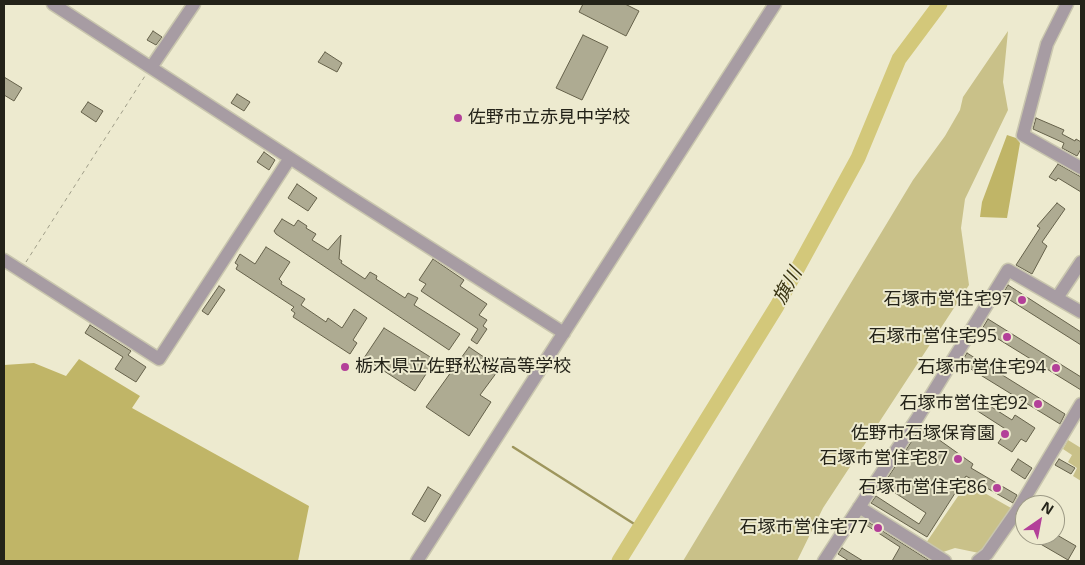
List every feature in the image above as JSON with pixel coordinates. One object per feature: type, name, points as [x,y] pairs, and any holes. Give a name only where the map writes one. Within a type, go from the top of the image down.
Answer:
[{"type":"street","points":[[53,4],[564,333]]},
{"type":"street","points":[[152,66],[194,4]]},
{"type":"street","points":[[417,561],[775,4]]},
{"type":"street","points":[[1067,4],[1047,44],[1023,135],[1081,168]]},
{"type":"street","points":[[4,260],[159,359],[290,158]]},
{"type":"street","points":[[1057,298],[1081,262]]},
{"type":"street","points":[[824,561],[923,409],[1008,270],[1081,312]]},
{"type":"street","points":[[978,561],[993,547],[1017,511],[1081,404]]},
{"type":"street","points":[[859,507],[944,561]]},
{"type":"path","points":[[20,271],[152,66]]},
{"type":"shaded area","points":[[1008,31],[1003,82],[1008,110],[965,199],[961,228],[969,285],[823,508],[797,561],[683,561],[913,180],[945,136],[960,110],[963,97]]},
{"type":"shaded area","points":[[1007,135],[1016,138],[1020,143],[1007,218],[980,217],[982,202]]},
{"type":"shaded area","points":[[79,359],[140,396],[132,408],[309,506],[298,561],[4,561],[4,365],[34,363],[66,376]]},
{"type":"shaded area","points":[[1068,440],[1081,448],[1081,481],[1073,476],[1077,468],[1068,462],[1072,455],[1063,449]]},
{"type":"shaded area","points":[[967,483],[1011,508],[983,551],[979,553],[955,548],[943,552],[926,543]]},
{"type":"building","points":[[583,4],[625,4],[639,11],[626,36],[579,12]]},
{"type":"building","points":[[153,31],[162,37],[156,45],[147,40]]},
{"type":"building","points":[[583,35],[608,47],[582,100],[556,88]]},
{"type":"building","points":[[325,52],[342,63],[337,72],[318,62]]},
{"type":"building","points":[[4,77],[22,88],[14,101],[4,95]]},
{"type":"building","points":[[237,94],[250,102],[244,111],[231,103]]},
{"type":"building","points":[[88,102],[103,111],[96,122],[81,112]]},
{"type":"building","points":[[1036,118],[1064,130],[1062,134],[1081,142],[1081,149],[1077,156],[1062,148],[1064,143],[1033,129]]},
{"type":"building","points":[[264,152],[275,160],[269,170],[257,162]]},
{"type":"building","points":[[1058,164],[1081,177],[1081,192],[1058,178],[1056,181],[1049,177]]},
{"type":"building","points":[[297,184],[317,198],[308,211],[288,198]]},
{"type":"building","points":[[1057,203],[1065,209],[1042,242],[1047,246],[1032,274],[1016,265],[1040,228],[1037,226]]},
{"type":"building","points":[[282,219],[294,226],[298,220],[307,226],[306,228],[316,234],[312,240],[328,250],[341,235],[339,259],[342,261],[341,263],[365,279],[370,272],[377,276],[376,279],[405,298],[408,293],[418,298],[414,305],[460,334],[449,350],[276,234],[274,231]]},
{"type":"building","points":[[266,247],[290,262],[279,279],[282,282],[281,284],[305,299],[301,305],[326,322],[328,318],[342,328],[354,309],[367,318],[353,340],[357,343],[350,354],[293,317],[295,313],[291,310],[294,307],[236,269],[238,265],[235,263],[240,254],[255,264]]},
{"type":"building","points":[[433,259],[464,280],[460,286],[487,304],[479,315],[487,320],[483,326],[487,329],[477,344],[471,340],[478,329],[421,291],[426,284],[419,280]]},
{"type":"building","points":[[1008,285],[1081,332],[1081,345],[1002,295]]},
{"type":"building","points":[[219,286],[225,290],[208,315],[202,311]]},
{"type":"building","points":[[988,319],[1081,377],[1081,390],[982,329]]},
{"type":"building","points":[[90,325],[131,351],[128,355],[146,367],[136,382],[115,369],[123,357],[85,333]]},
{"type":"building","points":[[384,328],[435,360],[415,391],[364,358]]},
{"type":"building","points":[[469,347],[500,368],[480,395],[491,402],[469,436],[426,407]]},
{"type":"building","points":[[967,353],[1065,414],[1060,424],[961,363]]},
{"type":"building","points":[[982,401],[1012,420],[1015,415],[1035,428],[1026,442],[1021,439],[1012,452],[998,443],[1007,430],[976,410]]},
{"type":"building","points":[[921,427],[973,464],[971,468],[1017,495],[1015,495],[1013,503],[966,476],[927,537],[871,503],[876,496],[919,524],[926,513],[883,485]]},
{"type":"building","points":[[1018,459],[1032,468],[1025,479],[1011,470]]},
{"type":"building","points":[[1059,459],[1075,468],[1071,474],[1055,465]]},
{"type":"building","points":[[428,487],[441,495],[425,522],[412,514]]},
{"type":"building","points":[[862,518],[930,561],[892,561],[900,547],[860,521]]},
{"type":"building","points":[[1065,540],[1076,546],[1068,560],[1042,545],[1065,545]]},
{"type":"building","points":[[842,548],[863,561],[849,561],[838,554]]},
{"type":"waterway","name":"旗川","points":[[619,561],[777,306],[858,158],[899,59],[940,4]]},
{"type":"waterway","points":[[513,447],[639,527]]},
{"type":"place","name":"佐野市立赤見中学校","points":[[458,118]]},
{"type":"place","name":"石塚市営住宅97","points":[[1022,300]]},
{"type":"place","name":"石塚市営住宅95","points":[[1007,337]]},
{"type":"place","name":"栃木県立佐野松桜高等学校","points":[[345,367]]},
{"type":"place","name":"石塚市営住宅94","points":[[1056,368]]},
{"type":"place","name":"石塚市営住宅92","points":[[1038,404]]},
{"type":"place","name":"佐野市石塚保育園","points":[[1005,434]]},
{"type":"place","name":"石塚市営住宅87","points":[[958,459]]},
{"type":"place","name":"石塚市営住宅86","points":[[997,488]]},
{"type":"place","name":"石塚市営住宅77","points":[[878,528]]}]
